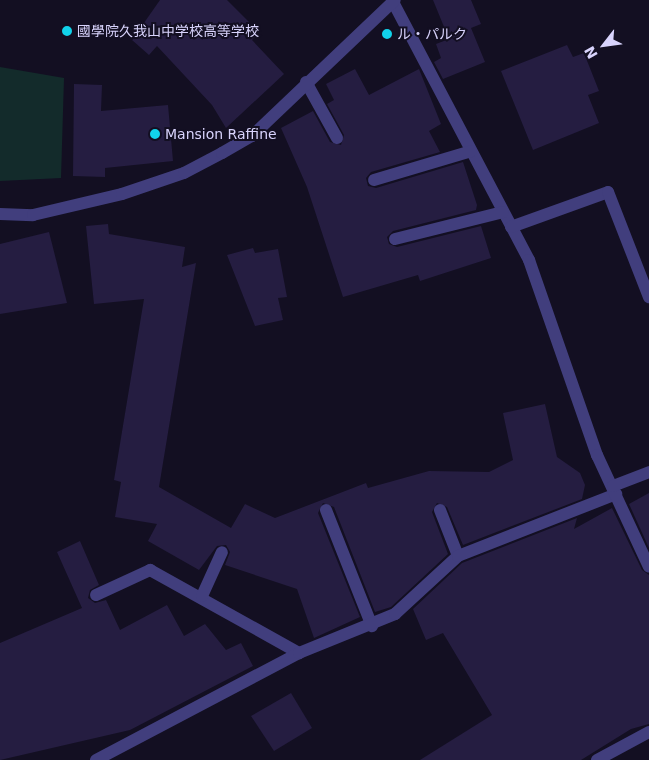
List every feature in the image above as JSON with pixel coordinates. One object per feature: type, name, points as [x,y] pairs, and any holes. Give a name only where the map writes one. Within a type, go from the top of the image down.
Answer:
[{"type":"street","points":[[0,214],[33,215],[80,205],[184,173],[252,136],[306,82],[394,1],[529,260],[597,455],[615,490],[649,567]]},
{"type":"street","points":[[306,82],[338,138]]},
{"type":"street","points":[[374,180],[471,151]]},
{"type":"street","points":[[511,227],[608,192],[649,297]]},
{"type":"street","points":[[395,238],[504,212]]},
{"type":"street","points":[[96,760],[299,652],[372,626],[396,614],[458,556],[615,490],[649,472]]},
{"type":"street","points":[[326,510],[372,626]]},
{"type":"street","points":[[440,510],[458,556]]},
{"type":"street","points":[[202,596],[222,552]]},
{"type":"street","points":[[96,595],[150,570],[202,596],[299,652]]},
{"type":"street","points":[[597,760],[649,732]]},
{"type":"green space","points":[[0,67],[64,78],[61,178],[0,181]]},
{"type":"building","points":[[160,0],[227,0],[259,32],[252,40],[284,74],[226,128],[212,105],[157,46],[149,55],[132,40]]},
{"type":"building","points":[[433,0],[471,0],[481,24],[471,28],[485,62],[443,79],[434,62],[441,58],[436,44],[449,39]]},
{"type":"building","points":[[567,45],[573,57],[584,53],[599,91],[588,95],[599,123],[533,150],[501,71]]},
{"type":"building","points":[[355,69],[369,95],[419,69],[441,124],[429,131],[440,152],[371,172],[366,178],[368,186],[376,188],[463,162],[477,205],[476,210],[393,231],[387,237],[389,244],[397,247],[481,226],[491,258],[420,281],[418,275],[343,297],[307,187],[281,128],[313,111],[330,142],[341,145],[344,135],[327,104],[334,100],[326,84]]},
{"type":"building","points":[[74,84],[102,85],[101,111],[168,105],[173,161],[105,168],[105,177],[73,176]]},
{"type":"building","points":[[108,224],[109,234],[185,247],[182,267],[196,263],[159,487],[231,528],[245,504],[275,518],[366,483],[368,488],[429,471],[489,472],[513,460],[503,413],[545,404],[557,457],[580,473],[585,485],[582,499],[463,545],[447,507],[437,503],[432,512],[448,554],[391,607],[375,612],[334,507],[323,503],[318,513],[360,617],[314,638],[297,589],[225,565],[230,552],[226,545],[217,546],[199,570],[148,541],[157,524],[115,517],[121,482],[114,480],[144,299],[94,304],[86,226]]},
{"type":"building","points":[[49,232],[67,303],[0,314],[0,244]]},
{"type":"building","points":[[253,248],[255,253],[278,249],[287,297],[278,298],[283,320],[255,326],[227,255]]},
{"type":"building","points":[[649,493],[649,548],[629,504]]},
{"type":"building","points":[[612,508],[642,570],[649,575],[649,724],[631,729],[581,760],[420,760],[492,715],[443,633],[426,640],[413,609],[462,563],[577,518],[574,529]]},
{"type":"building","points":[[80,541],[99,585],[90,590],[88,598],[95,603],[106,600],[120,630],[167,605],[184,636],[205,624],[226,650],[241,643],[253,666],[130,730],[0,760],[0,643],[82,608],[57,552]]},
{"type":"building","points":[[291,693],[312,728],[274,751],[251,716]]},
{"type":"place","name":"國學院久我山中学校高等学校","points":[[67,31]]},
{"type":"place","name":"ル・パルク","points":[[387,34]]},
{"type":"place","name":"Mansion Raffine","points":[[155,134]]}]
